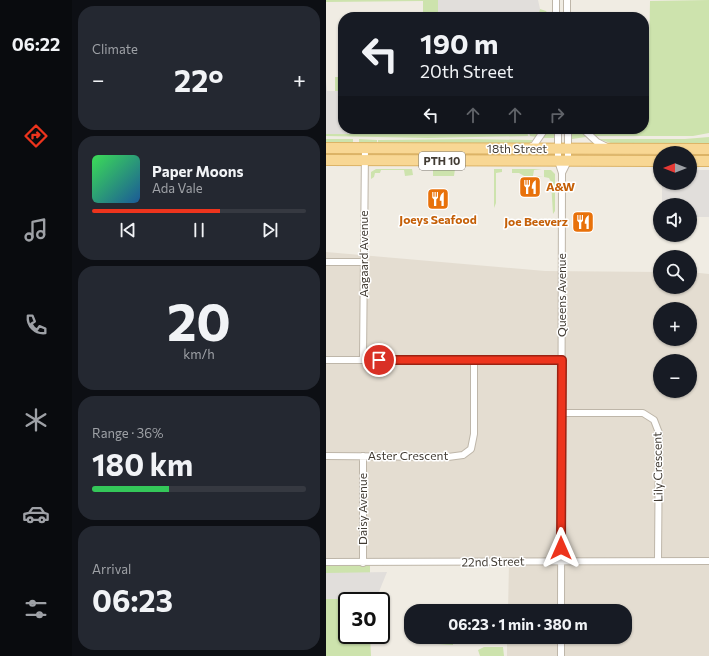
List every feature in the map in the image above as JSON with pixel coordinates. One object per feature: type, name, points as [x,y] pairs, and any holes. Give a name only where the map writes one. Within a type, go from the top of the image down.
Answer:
[{"type":"main road","name":"18th Street","points":[[326,148],[708,148]]},
{"type":"main road","name":"18th Street","points":[[326,160],[653,161]]},
{"type":"main road","points":[[697,161],[709,161]]},
{"type":"street","points":[[556,0],[556,12]]},
{"type":"street","points":[[567,0],[567,12]]},
{"type":"street","points":[[520,149],[532,146],[541,134]]},
{"type":"street","points":[[559,134],[563,149],[562,173]]},
{"type":"street","points":[[562,173],[563,149],[567,134]]},
{"type":"street","points":[[589,134],[601,144],[622,149]]},
{"type":"street","name":"Aagaard Avenue","points":[[364,360],[365,148]]},
{"type":"street","name":"Queens Avenue","points":[[561,604],[562,173]]},
{"type":"street","points":[[326,262],[364,262]]},
{"type":"street","points":[[326,360],[562,360]]},
{"type":"street","name":"Aster Crescent","points":[[326,456],[448,457],[463,455],[471,449],[474,434],[474,361]]},
{"type":"street","name":"Lily Crescent","points":[[562,413],[642,413],[654,420],[660,433],[658,561]]},
{"type":"street","name":"Daisy Avenue","points":[[363,456],[363,563]]},
{"type":"street","name":"22nd Street","points":[[326,562],[709,561]]},
{"type":"street","points":[[561,644],[561,656]]},
{"type":"shaded area","points":[[438,0],[538,0],[540,9],[539,12],[438,12]]},
{"type":"shaded area","points":[[326,81],[327,91],[338,91],[338,134],[326,134]]},
{"type":"shaded area","points":[[697,170],[709,170],[709,217],[697,217],[697,198],[662,198],[662,190],[697,190]]},
{"type":"shaded area","points":[[326,252],[545,271],[653,272],[653,294],[697,294],[697,273],[709,274],[709,656],[507,656],[507,644],[632,644],[632,604],[508,604],[509,563],[326,563]]},
{"type":"shaded area","points":[[387,572],[379,592],[338,592],[338,599],[326,599],[326,573]]},
{"type":"green space","points":[[326,0],[438,0],[438,12],[423,12],[423,1],[326,2]]},
{"type":"green space","points":[[709,0],[709,133],[693,136],[594,136],[592,134],[649,134],[650,1]]},
{"type":"green space","points":[[540,9],[547,12],[538,12]]},
{"type":"green space","points":[[335,77],[338,77],[338,92],[335,92]]},
{"type":"green space","points":[[326,134],[528,134],[528,136],[428,138],[326,136]]},
{"type":"green space","points":[[529,134],[538,134],[536,137],[530,136]]},
{"type":"green space","points":[[545,134],[554,134],[554,138],[542,138]]},
{"type":"green space","points":[[572,134],[584,134],[586,137],[572,139]]},
{"type":"green space","points":[[709,137],[709,144],[614,144],[598,139],[685,139]]},
{"type":"green space","points":[[326,139],[353,139],[353,144],[326,143]]},
{"type":"green space","points":[[359,139],[377,140],[377,144],[359,144]]},
{"type":"green space","points":[[378,140],[533,140],[529,144],[378,144]]},
{"type":"green space","points":[[376,169],[412,169],[413,175],[405,176],[404,170],[381,170],[380,173],[375,173],[374,177],[371,179],[371,172]]},
{"type":"green space","points":[[433,169],[455,169],[454,176],[433,176]]},
{"type":"green space","points":[[494,169],[502,169],[502,172],[496,173],[496,203],[494,208]]},
{"type":"green space","points":[[512,169],[542,169],[534,170],[533,176],[543,177],[526,177],[519,173],[512,173]]},
{"type":"green space","points":[[544,170],[551,170],[555,174],[555,211],[553,214],[551,182],[549,178],[544,177]]},
{"type":"green space","points":[[370,562],[370,592],[338,592],[338,644],[370,644],[371,656],[326,656],[326,563]]},
{"type":"green space","points":[[484,647],[503,647],[504,656],[480,656],[478,650]]},
{"type":"place","name":"A&W","points":[[530,187]]},
{"type":"place","name":"Joeys Seafood","points":[[438,199]]},
{"type":"place","name":"Joe Beeverz","points":[[583,222]]},
{"type":"route","points":[[379,360],[562,360],[561,548]]}]
